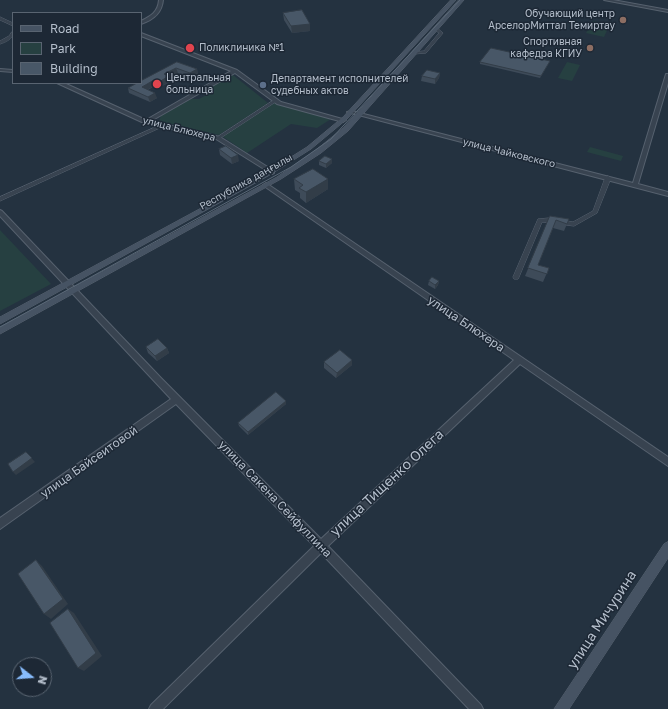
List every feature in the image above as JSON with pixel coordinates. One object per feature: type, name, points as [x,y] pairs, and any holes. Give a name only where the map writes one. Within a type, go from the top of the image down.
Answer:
[{"type":"main road","name":"Республика даңғылы","points":[[0,331],[70,288],[272,172],[310,148],[343,120],[454,0]]},
{"type":"main road","name":"Республика даңғылы","points":[[0,321],[70,288],[266,185],[317,154],[338,138],[462,0]]},
{"type":"main road","name":"улица Мичурина","points":[[561,709],[668,548]]},
{"type":"street","points":[[142,22],[158,12],[161,6],[161,0]]},
{"type":"street","points":[[606,0],[668,11]]},
{"type":"street","points":[[0,18],[12,24]]},
{"type":"street","points":[[0,42],[12,34]]},
{"type":"street","points":[[142,34],[235,71],[275,101],[343,120]]},
{"type":"street","points":[[0,70],[12,71]]},
{"type":"street","points":[[146,122],[235,71]]},
{"type":"street","points":[[635,185],[668,75]]},
{"type":"street","name":"улица Блюхера","points":[[62,84],[146,122],[218,138],[272,172]]},
{"type":"street","points":[[218,138],[275,101]]},
{"type":"street","name":"улица Чайковского","points":[[350,112],[668,194]]},
{"type":"street","points":[[0,199],[162,126]]},
{"type":"street","points":[[516,277],[540,220],[574,224],[595,212],[608,178]]},
{"type":"street","name":"улица Блюхера","points":[[266,185],[668,462]]},
{"type":"street","name":"улица Сакена Сейфуллина","points":[[0,212],[70,288],[321,546],[476,709]]},
{"type":"street","name":"улица Тищенко Олега","points":[[155,709],[321,546],[519,360]]},
{"type":"street","name":"улица Байсеитовой","points":[[0,524],[178,399]]},
{"type":"green space","points":[[593,21],[610,24],[604,37],[586,33]]},
{"type":"green space","points":[[567,62],[580,65],[572,81],[558,78]]},
{"type":"green space","points":[[233,75],[268,103],[219,135],[159,121],[161,116],[191,99],[199,99],[214,91],[211,87]]},
{"type":"green space","points":[[274,103],[331,119],[317,128],[291,124],[247,153],[222,136]]},
{"type":"green space","points":[[590,147],[623,156],[621,161],[587,152]]},
{"type":"green space","points":[[0,230],[51,284],[0,311]]},
{"type":"building","points":[[302,10],[310,24],[291,26],[283,13]]},
{"type":"building","points":[[491,48],[550,61],[541,76],[480,62]]},
{"type":"building","points":[[177,62],[197,69],[190,73],[176,68],[164,74],[169,76],[159,82],[154,80],[142,87],[155,93],[148,97],[128,88],[135,84],[142,84],[142,80]]},
{"type":"building","points":[[427,70],[440,73],[435,79],[422,76]]},
{"type":"building","points":[[226,146],[238,155],[231,158],[219,149]]},
{"type":"building","points":[[325,156],[332,159],[326,164],[319,161]]},
{"type":"building","points":[[313,169],[328,179],[306,192],[299,188],[303,185],[294,179]]},
{"type":"building","points":[[550,216],[569,219],[567,224],[556,220],[538,265],[549,268],[547,274],[528,268]]},
{"type":"building","points":[[432,277],[439,281],[435,285],[429,281]]},
{"type":"building","points":[[158,339],[167,348],[155,356],[146,347]]},
{"type":"building","points":[[340,350],[352,360],[337,373],[324,362]]},
{"type":"building","points":[[276,392],[286,401],[248,432],[238,423]]},
{"type":"building","points":[[26,452],[32,458],[13,472],[8,464]]},
{"type":"building","points":[[36,560],[63,599],[44,614],[18,574]]},
{"type":"building","points":[[68,609],[96,653],[78,668],[50,623]]},
{"type":"tram line","points":[[0,327],[291,167],[331,139],[460,0]]},
{"type":"place","name":"Обучающий центр АрселорМиттал Темиртау","points":[[623,20]]},
{"type":"place","name":"Поликлиника №1","points":[[190,48]]},
{"type":"place","name":"Спортивная кафедра КГИУ","points":[[590,48]]},
{"type":"place","name":"Центральная больница","points":[[157,84]]},
{"type":"place","name":"Департамент исполнителей судебных актов","points":[[263,85]]}]
